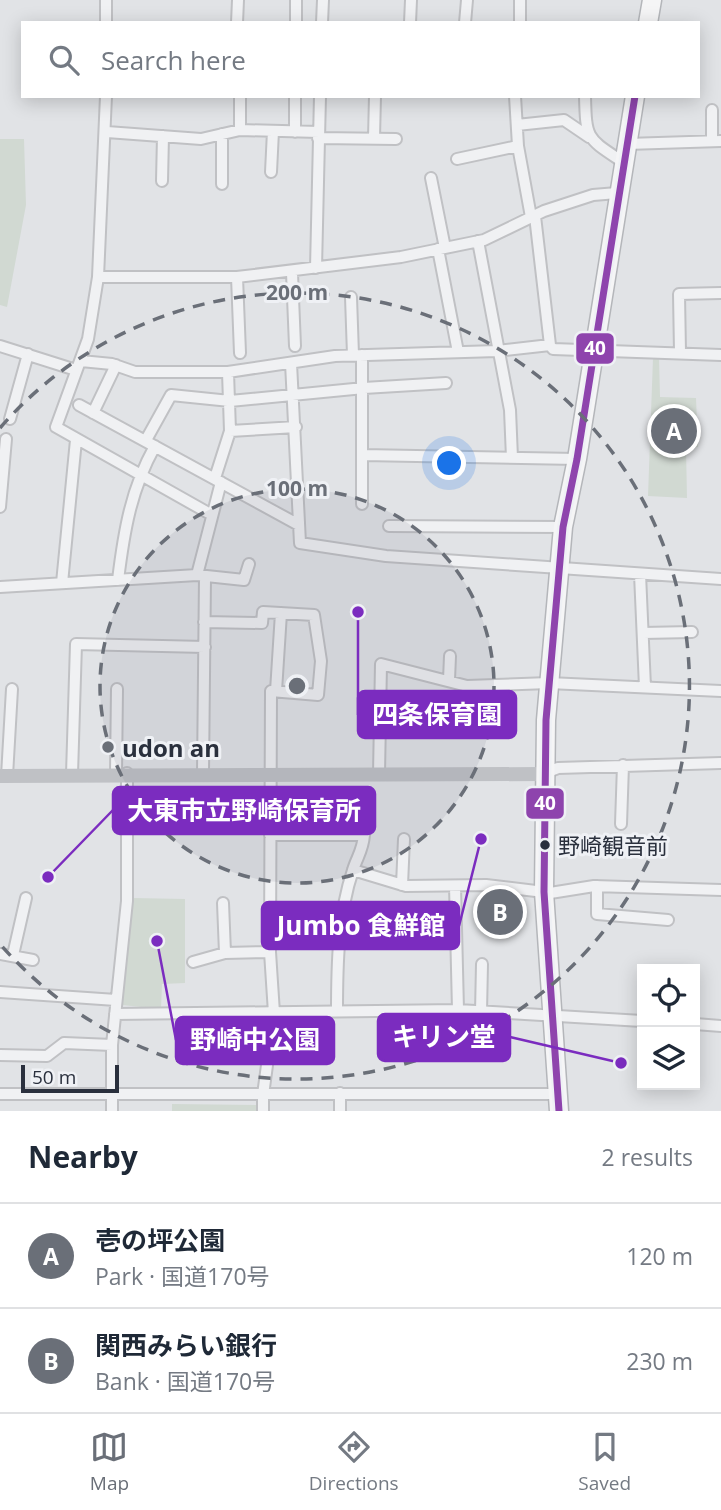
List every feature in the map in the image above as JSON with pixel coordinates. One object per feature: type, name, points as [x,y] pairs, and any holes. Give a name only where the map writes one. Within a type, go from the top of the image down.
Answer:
[{"type":"highway","points":[[648,21],[652,0]]},
{"type":"highway","points":[[558,1103],[544,893],[543,774],[557,568],[635,98]]},
{"type":"main road","points":[[4,776],[543,774]]},
{"type":"street","points":[[106,0],[106,21]]},
{"type":"street","points":[[237,21],[238,0]]},
{"type":"street","points":[[296,0],[296,21]]},
{"type":"street","points":[[322,21],[323,0]]},
{"type":"street","points":[[410,21],[411,0]]},
{"type":"street","points":[[465,21],[467,0]]},
{"type":"street","points":[[520,0],[520,21]]},
{"type":"street","points":[[106,98],[107,132],[98,277],[88,339],[56,427],[212,514]]},
{"type":"street","points":[[240,98],[240,130]]},
{"type":"street","points":[[295,98],[295,132]]},
{"type":"street","points":[[316,268],[320,98]]},
{"type":"street","points":[[374,138],[375,98]]},
{"type":"street","points":[[514,98],[517,146],[533,216],[550,345],[553,349],[721,355]]},
{"type":"street","points":[[586,98],[586,129],[590,138]]},
{"type":"street","points":[[627,144],[717,141],[712,110]]},
{"type":"street","points":[[517,125],[564,120],[623,162]]},
{"type":"street","points":[[107,132],[201,139],[240,130],[396,139]]},
{"type":"street","points":[[271,172],[273,131]]},
{"type":"street","points":[[222,134],[222,184]]},
{"type":"street","points":[[162,181],[163,136]]},
{"type":"street","points":[[457,159],[517,146]]},
{"type":"street","points":[[430,178],[458,352]]},
{"type":"street","points":[[98,277],[237,278],[292,273],[478,241],[533,216],[593,195],[617,193]]},
{"type":"street","points":[[478,241],[510,410],[512,458]]},
{"type":"street","points":[[292,273],[295,345]]},
{"type":"street","points":[[237,278],[240,353]]},
{"type":"street","points":[[681,352],[679,294],[721,293]]},
{"type":"street","points":[[351,297],[364,388],[362,504]]},
{"type":"street","points":[[0,346],[79,365],[116,365],[135,372],[228,372],[358,355],[497,351],[550,345]]},
{"type":"street","points":[[10,419],[28,354]]},
{"type":"street","points":[[291,363],[300,543],[386,556],[721,579]]},
{"type":"street","points":[[93,413],[116,365]]},
{"type":"street","points":[[203,774],[205,647],[201,576],[218,480],[230,431],[228,372]]},
{"type":"street","points":[[118,580],[126,518],[139,475],[171,395],[230,401],[446,383]]},
{"type":"street","points":[[79,405],[299,526]]},
{"type":"street","points":[[230,431],[296,427]]},
{"type":"street","points":[[0,506],[2,457],[6,439]]},
{"type":"street","points":[[62,583],[76,440]]},
{"type":"street","points":[[363,455],[577,459]]},
{"type":"street","points":[[389,526],[563,527]]},
{"type":"street","points":[[0,587],[201,576],[244,580],[249,564]]},
{"type":"street","points":[[640,574],[645,687]]},
{"type":"street","points":[[204,622],[262,623],[263,612],[314,615],[321,661],[318,695],[271,691],[270,952],[274,1013],[263,1111]]},
{"type":"street","points":[[276,691],[281,613]]},
{"type":"street","points":[[643,633],[692,632]]},
{"type":"street","points":[[72,774],[76,644],[205,647]]},
{"type":"street","points":[[449,680],[450,656]]},
{"type":"street","points":[[379,774],[381,664],[467,686],[549,683],[721,691]]},
{"type":"street","points":[[4,776],[12,689]]},
{"type":"street","points":[[112,1111],[112,1045],[127,901],[117,689]]},
{"type":"street","points":[[543,774],[558,768],[721,763]]},
{"type":"street","points":[[621,824],[623,765]]},
{"type":"street","points":[[270,835],[364,835],[362,852],[353,870],[337,953],[337,1010]]},
{"type":"street","points":[[402,885],[404,839]]},
{"type":"street","points":[[353,870],[402,885],[486,885],[544,893],[597,886],[721,890]]},
{"type":"street","points":[[455,886],[458,1010]]},
{"type":"street","points":[[597,886],[597,914],[667,920]]},
{"type":"street","points":[[13,955],[26,898]]},
{"type":"street","points":[[223,903],[225,953]]},
{"type":"street","points":[[193,962],[225,953],[270,952]]},
{"type":"street","points":[[0,954],[33,960]]},
{"type":"street","points":[[481,1012],[482,964]]},
{"type":"street","points":[[0,992],[116,1000]]},
{"type":"street","points":[[115,1014],[458,1010],[637,1021]]},
{"type":"street","points":[[700,1024],[721,1026]]},
{"type":"street","points":[[0,1055],[47,1056],[64,1044],[112,1045]]},
{"type":"street","points":[[340,1093],[340,1111]]},
{"type":"street","points":[[0,1094],[340,1093],[558,1103]]},
{"type":"shaded area","points":[[0,139],[24,139],[26,205],[7,307],[0,305]]},
{"type":"shaded area","points":[[653,358],[659,358],[660,397],[696,398],[698,447],[686,448],[687,498],[648,496]]},
{"type":"shaded area","points":[[133,898],[185,899],[185,983],[162,984],[161,1009],[122,1005]]},
{"type":"shaded area","points":[[172,1104],[256,1105],[256,1111],[172,1111]]},
{"type":"transit line","name":"40","points":[[559,1111],[544,892],[546,720],[563,527],[577,459],[635,98]]},
{"type":"place","name":"壱の坪公園","points":[[674,431]]},
{"type":"place","name":"四条保育園","points":[[358,612]]},
{"type":"place","name":"udon an","points":[[108,747]]},
{"type":"place","name":"Jumbo 食鮮館","points":[[481,839]]},
{"type":"place","name":"野崎観音前","points":[[545,845]]},
{"type":"place","name":"大東市立野崎保育所","points":[[48,877]]},
{"type":"place","name":"関西みらい銀行","points":[[500,912]]},
{"type":"place","name":"野崎中公園","points":[[157,941]]},
{"type":"place","name":"キリン堂","points":[[621,1063]]}]
